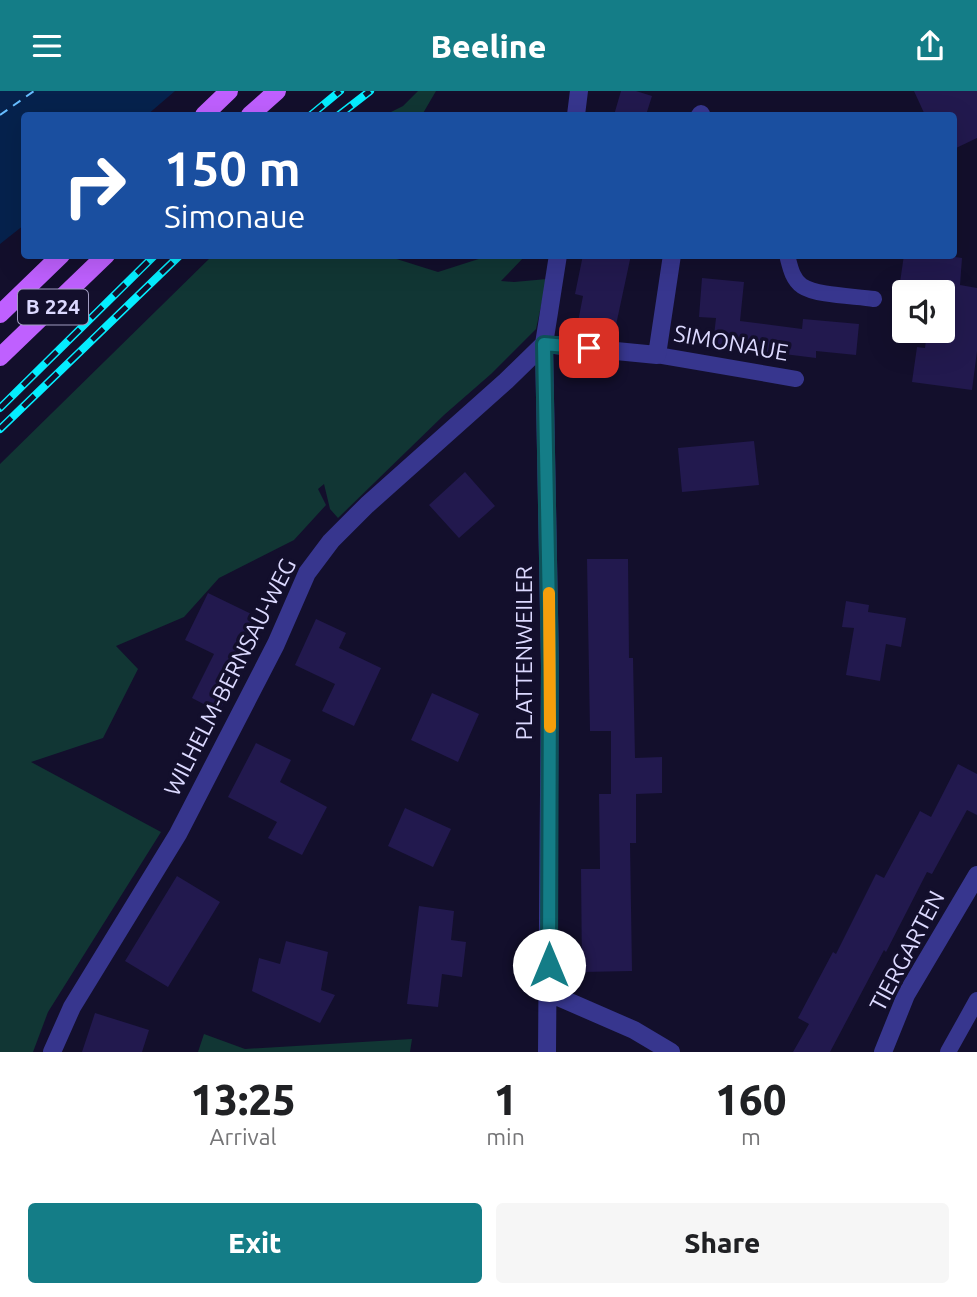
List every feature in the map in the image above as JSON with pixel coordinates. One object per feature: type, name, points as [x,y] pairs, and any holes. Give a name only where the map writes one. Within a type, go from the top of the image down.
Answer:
[{"type":"main road","points":[[207,112],[229,91]]},
{"type":"main road","points":[[253,112],[277,91]]},
{"type":"main road","name":"B 224","points":[[0,314],[57,259]]},
{"type":"main road","name":"B 224","points":[[0,357],[102,259]]},
{"type":"street","points":[[576,112],[579,91]]},
{"type":"street","name":"PLATTENWEILER","points":[[547,1052],[550,666],[544,344],[557,259]]},
{"type":"street","name":"SIMONAUE","points":[[544,344],[657,355],[670,259]]},
{"type":"street","name":"WILHELM-BERNSAU-WEG","points":[[52,1052],[72,1007],[178,834],[276,644],[307,573],[331,541],[367,505],[544,344]]},
{"type":"street","name":"TIERGARTEN","points":[[883,1052],[906,995],[977,875]]},
{"type":"street","points":[[549,992],[634,1030],[671,1052]]},
{"type":"lane","points":[[789,259],[792,274],[801,285],[815,291],[874,299]]},
{"type":"lane","name":"SIMONAUE","points":[[657,355],[796,379]]},
{"type":"lane","points":[[948,1052],[977,1000]]},
{"type":"green space","points":[[418,91],[436,91],[424,112],[391,112],[403,106]]},
{"type":"green space","points":[[209,259],[397,259],[438,272],[479,259],[522,259],[501,281],[547,279],[536,329],[338,518],[330,509],[324,484],[318,489],[326,505],[294,540],[219,578],[184,617],[116,646],[138,669],[103,738],[31,762],[161,832],[48,1012],[33,1052],[0,1052],[0,464]]},
{"type":"green space","points":[[204,1034],[245,1049],[412,1039],[410,1052],[198,1052]]},
{"type":"water","points":[[0,91],[175,91],[150,112],[21,112],[21,227],[0,244]]},
{"type":"building","points":[[621,91],[636,91],[652,96],[647,112],[615,112]]},
{"type":"building","points":[[914,91],[977,91],[977,138],[957,148],[957,112],[924,112]]},
{"type":"building","points":[[962,258],[960,285],[977,288],[977,351],[972,390],[912,382],[917,347],[925,348],[926,343],[955,343],[955,280],[900,280],[903,259]]},
{"type":"building","points":[[582,259],[630,259],[616,325],[604,323],[601,338],[576,332],[583,296],[575,294]]},
{"type":"building","points":[[702,278],[744,282],[740,321],[802,329],[803,319],[859,324],[856,355],[816,351],[816,358],[713,345],[716,318],[699,317]]},
{"type":"building","points":[[754,441],[759,485],[682,492],[678,448]]},
{"type":"building","points":[[465,472],[495,506],[459,538],[429,505]]},
{"type":"building","points":[[587,559],[628,559],[629,658],[633,658],[635,758],[662,757],[662,793],[636,794],[636,843],[630,843],[632,971],[582,972],[581,869],[600,869],[599,794],[611,794],[611,731],[590,731]]},
{"type":"building","points":[[208,593],[264,620],[219,712],[192,698],[214,654],[185,640]]},
{"type":"building","points":[[846,601],[869,605],[868,612],[906,618],[901,647],[886,644],[880,681],[846,675],[854,628],[842,627]]},
{"type":"building","points":[[316,619],[346,633],[339,648],[381,668],[354,726],[322,711],[335,684],[295,665]]},
{"type":"building","points":[[432,693],[479,714],[458,762],[411,740]]},
{"type":"building","points":[[256,743],[291,760],[280,782],[327,807],[302,855],[268,838],[277,822],[228,797]]},
{"type":"building","points":[[958,764],[977,774],[977,815],[967,810],[932,874],[927,872],[830,1052],[793,1052],[809,1024],[798,1018],[833,952],[836,954],[876,874],[884,878],[920,811],[931,817]]},
{"type":"building","points":[[405,808],[451,829],[433,867],[388,846]]},
{"type":"building","points":[[177,876],[220,902],[168,987],[125,961]]},
{"type":"building","points":[[419,906],[454,911],[451,940],[466,942],[462,977],[442,974],[438,1007],[407,1004]]},
{"type":"building","points":[[286,941],[328,952],[321,990],[335,995],[320,1023],[252,991],[259,958],[280,964]]},
{"type":"building","points":[[95,1013],[149,1030],[142,1052],[82,1052]]},
{"type":"ferry route","points":[[0,115],[34,91]]},
{"type":"railway","points":[[315,112],[340,91]]},
{"type":"railway","points":[[343,112],[370,91]]},
{"type":"railway","points":[[0,408],[151,259]]},
{"type":"railway","points":[[0,429],[176,259]]},
{"type":"slow traffic","points":[[549,593],[550,727]]},
{"type":"route","points":[[549,965],[550,666],[544,344],[589,348]]}]
